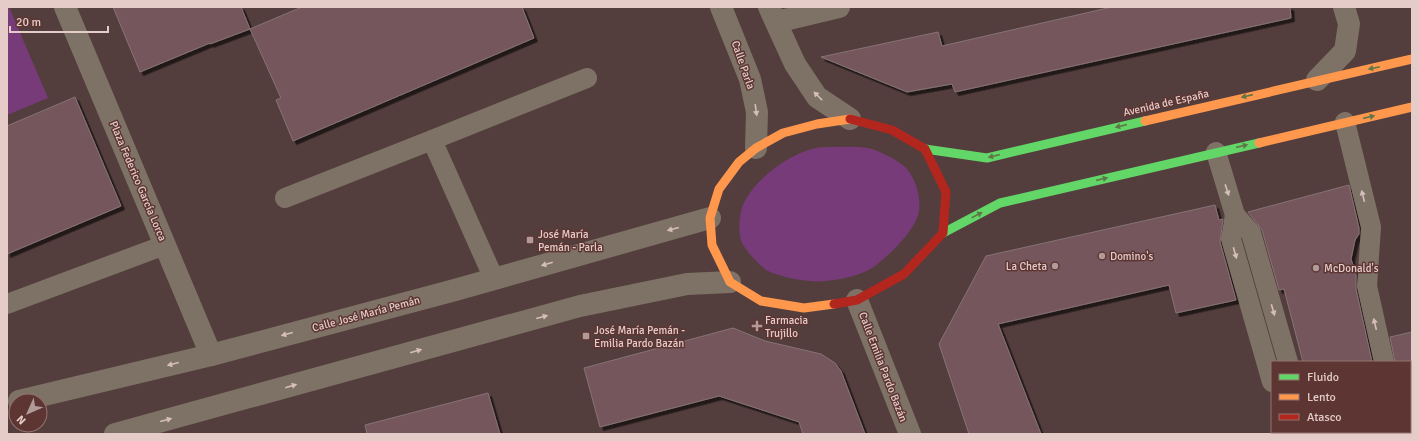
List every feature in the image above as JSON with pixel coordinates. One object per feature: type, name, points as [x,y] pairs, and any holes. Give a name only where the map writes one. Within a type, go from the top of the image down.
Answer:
[{"type":"street","name":"Plaza Federico García Lorca","points":[[65,7],[211,355]]},
{"type":"street","name":"Calle Parla","points":[[721,7],[750,79],[757,112],[756,148]]},
{"type":"street","points":[[839,7],[773,14],[795,64],[817,97],[850,119],[892,130],[925,149],[946,192],[943,233]]},
{"type":"street","points":[[1317,80],[1345,51],[1349,24],[1344,7]]},
{"type":"street","name":"Avenida de España","points":[[925,149],[987,158],[1412,59]]},
{"type":"street","points":[[850,119],[817,124],[783,133],[756,148],[739,162],[719,189],[710,218],[712,245],[730,282],[761,301],[804,308],[857,300],[904,274],[943,233],[1000,203],[1412,107]]},
{"type":"street","name":"Calle José María Pemán","points":[[48,394],[211,355],[494,279],[710,218]]},
{"type":"street","points":[[115,434],[136,431],[580,306],[688,284],[730,282]]},
{"type":"street","name":"Calle Emilia Pardo Bazán","points":[[857,300],[910,434]]},
{"type":"lane","points":[[285,198],[587,78]]},
{"type":"lane","points":[[1345,122],[1371,227],[1367,286],[1384,361]]},
{"type":"lane","points":[[432,140],[494,279]]},
{"type":"lane","points":[[1216,152],[1235,214],[1251,233],[1288,361]]},
{"type":"lane","points":[[1235,214],[1231,238],[1271,378]]},
{"type":"lane","points":[[7,304],[165,245]]},
{"type":"shaded area","points":[[7,7],[9,7],[48,98],[7,115]]},
{"type":"shaded area","points":[[822,147],[858,147],[872,149],[890,157],[899,162],[910,172],[917,188],[919,200],[919,211],[913,226],[893,250],[872,268],[850,277],[824,281],[810,281],[776,274],[766,270],[750,254],[742,243],[741,239],[741,213],[748,196],[772,170],[802,152]]},
{"type":"building","points":[[113,7],[241,7],[250,29],[210,43],[140,72]]},
{"type":"building","points":[[302,7],[522,7],[534,38],[293,141],[276,100],[281,98],[250,29]]},
{"type":"building","points":[[1112,7],[1290,7],[1291,18],[955,92],[952,84],[907,92],[821,57],[938,32],[942,46]]},
{"type":"building","points":[[75,97],[121,206],[7,254],[7,126]]},
{"type":"building","name":"McDonald's","points":[[1349,185],[1359,228],[1359,234],[1355,240],[1351,259],[1356,275],[1356,289],[1372,361],[1303,361],[1284,289],[1279,290],[1262,230],[1248,212]]},
{"type":"building","points":[[1215,205],[1219,220],[1223,219],[1220,242],[1236,300],[1176,313],[1169,285],[998,324],[1041,434],[969,434],[939,344],[986,256]]},
{"type":"building","points":[[733,328],[765,341],[821,354],[835,363],[841,371],[865,434],[803,434],[799,422],[719,396],[600,427],[584,368]]},
{"type":"building","points":[[1412,332],[1412,362],[1395,361],[1390,337]]},
{"type":"building","points":[[488,393],[500,434],[367,434],[365,425]]},
{"type":"traffic: fast","points":[[925,149],[987,158],[1145,121]]},
{"type":"traffic: fast","points":[[943,233],[1000,203],[1259,143]]},
{"type":"traffic: slow","points":[[1145,121],[1412,59]]},
{"type":"traffic: slow","points":[[1259,143],[1412,107]]},
{"type":"traffic: slow","points":[[834,304],[804,308],[761,301],[730,282],[712,245],[710,218],[719,189],[739,162],[756,148],[783,133],[817,124],[850,119]]},
{"type":"traffic: jam","points":[[834,304],[857,300],[904,274],[943,233],[946,192],[925,149],[892,130],[850,119]]},
{"type":"place","name":"José María Pemán - Parla","points":[[530,240]]},
{"type":"place","name":"Domino's","points":[[1102,256]]},
{"type":"place","name":"La Cheta","points":[[1055,266]]},
{"type":"place","name":"McDonald's","points":[[1316,268]]},
{"type":"place","name":"Farmacia Trujillo","points":[[757,326]]},
{"type":"place","name":"José María Pemán - Emilia Pardo Bazán","points":[[586,336]]}]
